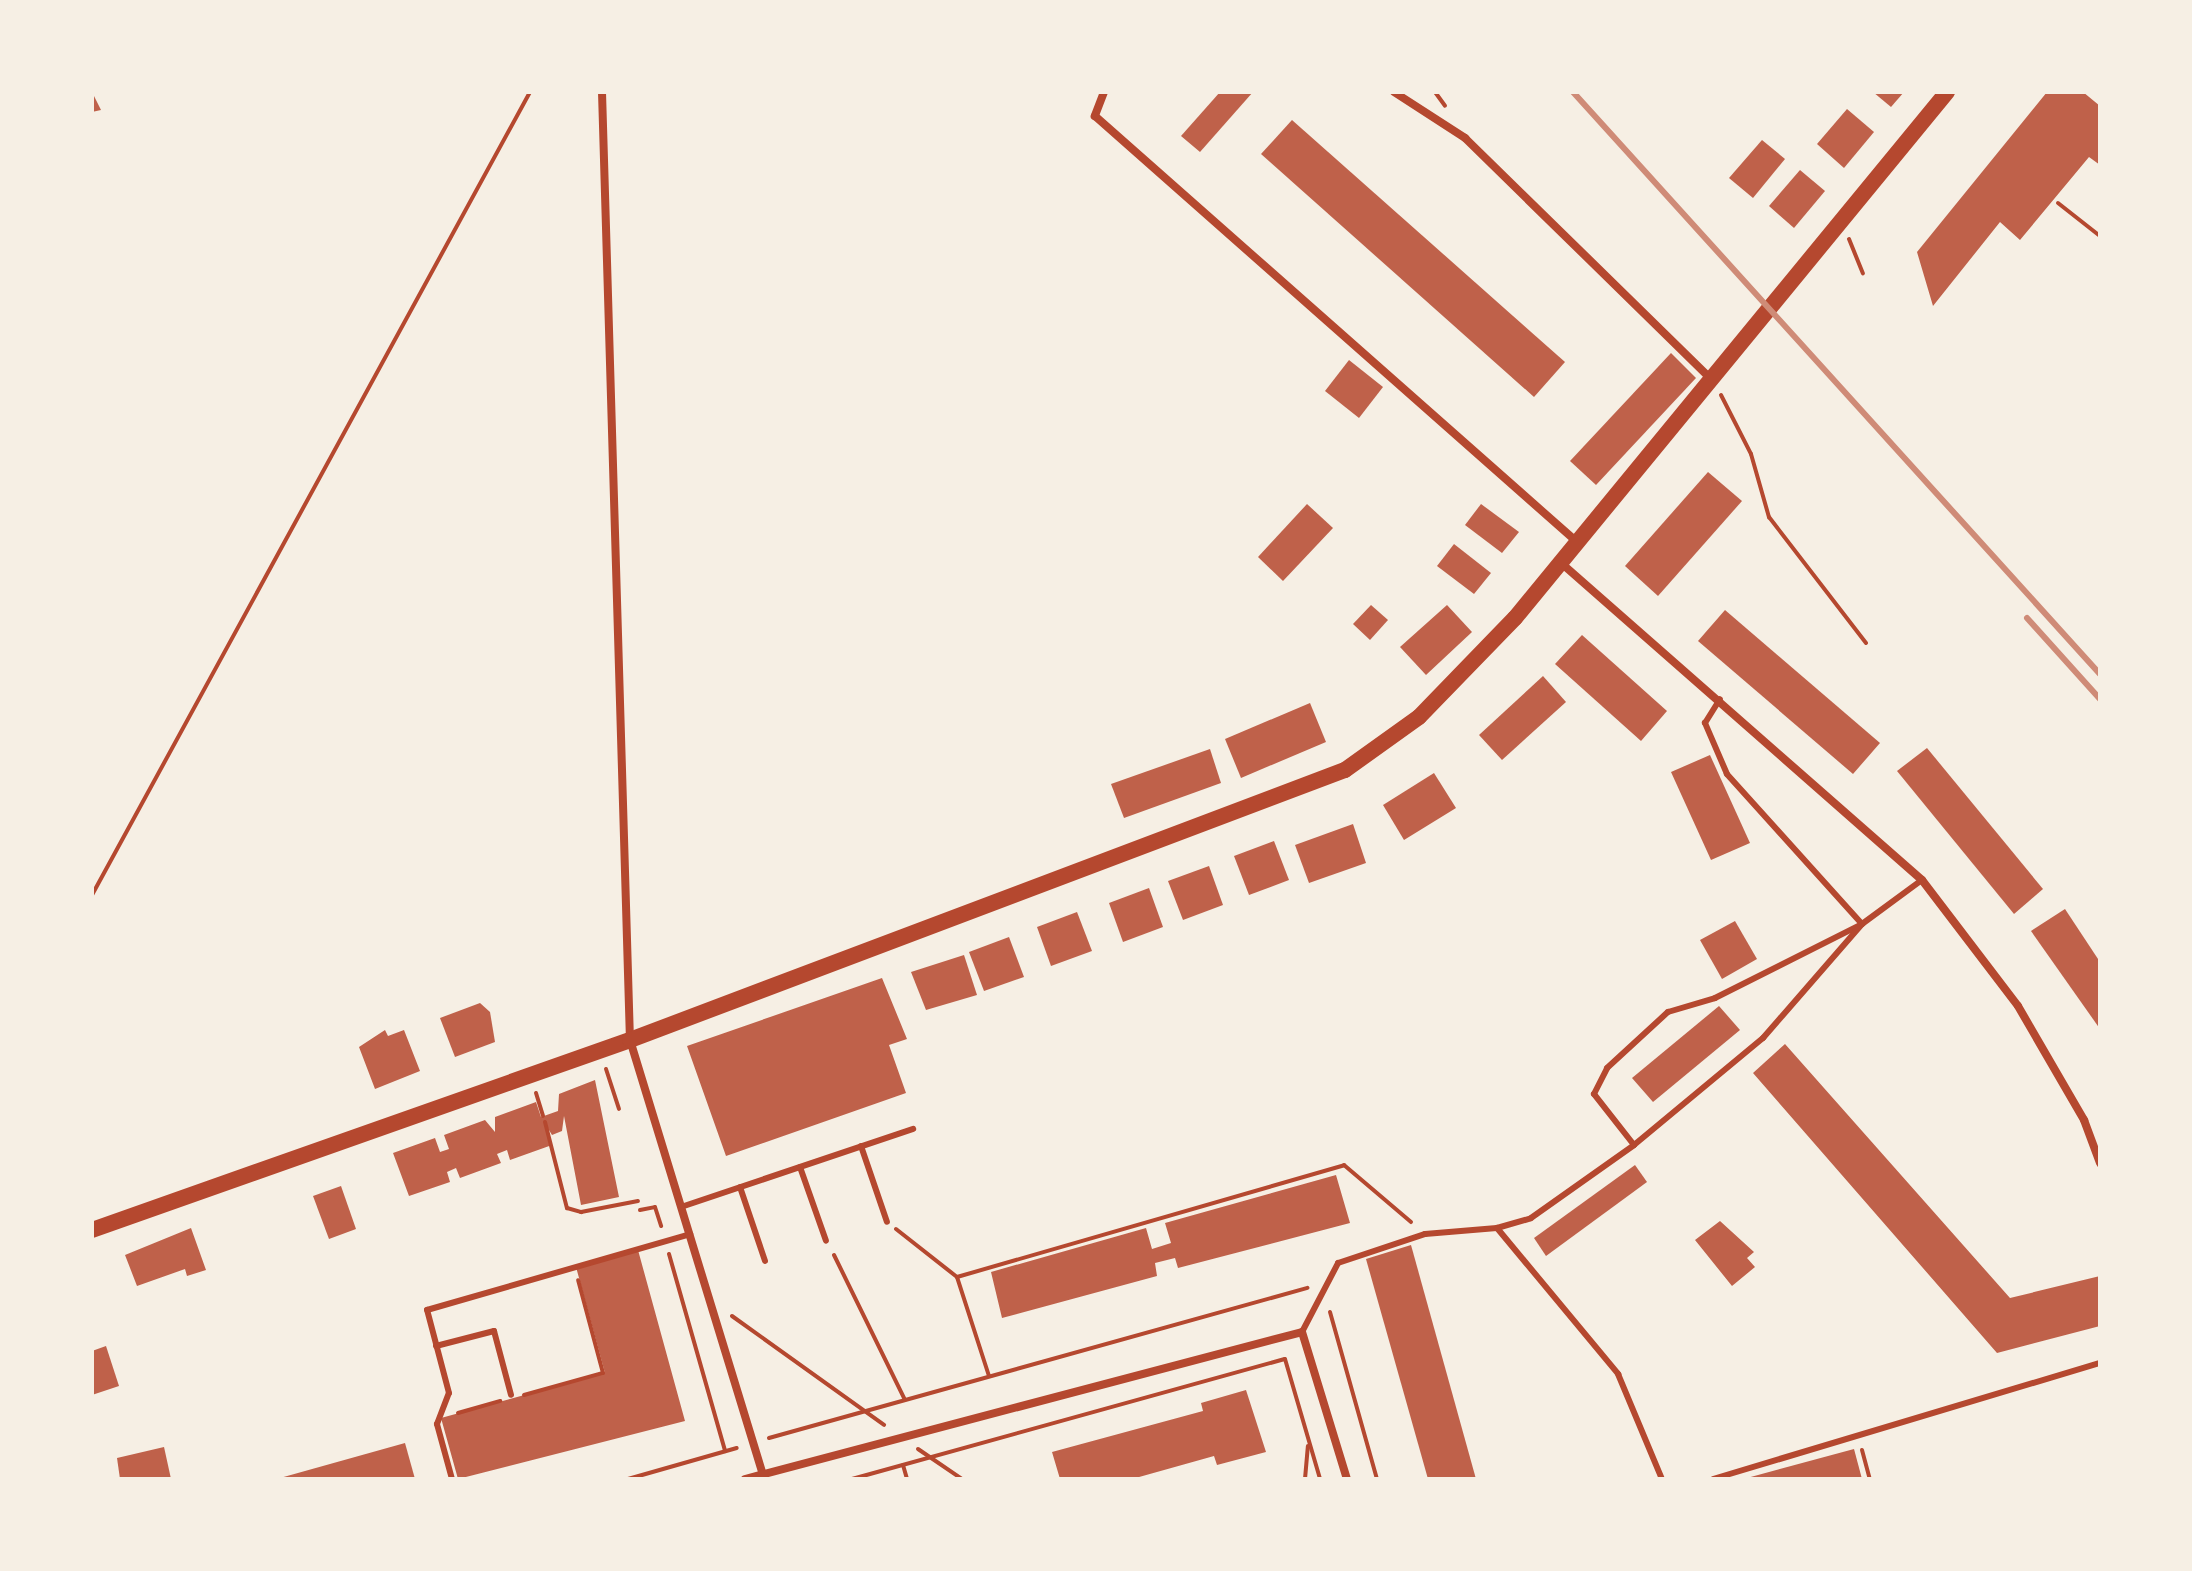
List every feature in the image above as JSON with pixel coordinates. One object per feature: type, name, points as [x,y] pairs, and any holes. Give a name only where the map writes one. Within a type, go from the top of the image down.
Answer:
[{"type":"main road","points":[[92,1230],[630,1040],[1345,770],[1463,676],[1714,383],[1947,92]]},
{"type":"street","points":[[602,92],[630,1040],[763,1476]]},
{"type":"street","points":[[1104,92],[1095,116],[1577,542]]},
{"type":"street","points":[[1394,92],[1465,138],[1714,383]]},
{"type":"street","points":[[1560,562],[1720,699],[1922,880],[2018,1006],[2084,1120],[2100,1163]]},
{"type":"street","points":[[745,1479],[1302,1332],[1347,1479]]},
{"type":"lane","points":[[1720,699],[1705,723],[1727,774],[1862,924]]},
{"type":"lane","points":[[1634,1145],[1594,1094],[1607,1068],[1668,1012],[1715,998],[1862,924],[1922,880]]},
{"type":"lane","points":[[1302,1332],[1338,1263],[1425,1234],[1497,1228],[1531,1218],[1634,1145],[1763,1038],[1862,924]]},
{"type":"lane","points":[[681,1207],[913,1129]]},
{"type":"lane","points":[[861,1146],[887,1222]]},
{"type":"lane","points":[[800,1167],[826,1241]]},
{"type":"lane","points":[[740,1187],[765,1261]]},
{"type":"lane","points":[[1497,1228],[1618,1374],[1662,1479]]},
{"type":"lane","points":[[452,1479],[437,1424],[449,1393],[427,1310],[690,1234]]},
{"type":"lane","points":[[436,1346],[494,1331],[511,1395]]},
{"type":"lane","points":[[1713,1479],[1859,1438],[2100,1363]]},
{"type":"path","points":[[92,895],[530,92]]},
{"type":"path","points":[[2058,203],[2100,236]]},
{"type":"path","points":[[1838,230],[1852,243],[1863,273]]},
{"type":"path","points":[[1714,383],[1751,454],[1769,517],[1866,643]]},
{"type":"path","points":[[600,1051],[619,1109]]},
{"type":"path","points":[[545,1122],[567,1208],[581,1212],[638,1201]]},
{"type":"path","points":[[957,1277],[1344,1165],[1425,1234]]},
{"type":"path","points":[[640,1210],[655,1207],[725,1451]]},
{"type":"path","points":[[887,1222],[957,1277],[989,1376]]},
{"type":"path","points":[[826,1241],[905,1400]]},
{"type":"path","points":[[455,1414],[603,1373],[575,1266]]},
{"type":"path","points":[[712,1302],[962,1479]]},
{"type":"path","points":[[852,1479],[1285,1359],[1320,1479]]},
{"type":"path","points":[[1859,1438],[1870,1479]]},
{"type":"path","points":[[1305,1479],[1309,1441]]},
{"type":"path","points":[[903,1465],[907,1479]]},
{"type":"building","points":[[92,92],[101,110],[92,112]]},
{"type":"building","points":[[1220,92],[1253,92],[1200,152],[1181,136]]},
{"type":"building","points":[[1873,92],[1904,92],[1891,107]]},
{"type":"building","points":[[2047,92],[2083,92],[2100,106],[2100,165],[2089,157],[2020,240],[2000,222],[1933,306],[1917,252]]},
{"type":"building","points":[[1847,109],[1874,132],[1844,168],[1817,144]]},
{"type":"building","points":[[1292,120],[1565,362],[1534,397],[1261,154]]},
{"type":"building","points":[[1762,140],[1785,159],[1753,198],[1729,178]]},
{"type":"building","points":[[1800,170],[1825,191],[1794,228],[1769,206]]},
{"type":"building","points":[[1671,353],[1696,378],[1596,485],[1570,461]]},
{"type":"building","points":[[1349,360],[1383,387],[1359,418],[1325,391]]},
{"type":"building","points":[[1708,472],[1742,501],[1658,596],[1625,566]]},
{"type":"building","points":[[1307,504],[1333,528],[1283,581],[1258,557]]},
{"type":"building","points":[[1481,504],[1519,532],[1502,553],[1465,525]]},
{"type":"building","points":[[1454,544],[1491,573],[1474,594],[1437,566]]},
{"type":"building","points":[[1371,605],[1388,620],[1370,640],[1353,624]]},
{"type":"building","points":[[1447,605],[1472,632],[1426,675],[1400,647]]},
{"type":"building","points":[[1725,610],[1880,743],[1853,774],[1698,641]]},
{"type":"building","points":[[1582,635],[1667,711],[1641,741],[1555,664]]},
{"type":"building","points":[[1543,676],[1566,702],[1502,760],[1479,735]]},
{"type":"building","points":[[1310,703],[1326,742],[1241,778],[1225,739]]},
{"type":"building","points":[[1927,748],[2043,889],[2014,914],[1897,771]]},
{"type":"building","points":[[1210,749],[1221,783],[1124,818],[1111,784]]},
{"type":"building","points":[[1710,755],[1750,843],[1711,860],[1671,772]]},
{"type":"building","points":[[1434,773],[1456,808],[1404,840],[1383,805]]},
{"type":"building","points":[[1353,824],[1366,863],[1309,883],[1295,845]]},
{"type":"building","points":[[1274,841],[1289,880],[1249,895],[1234,856]]},
{"type":"building","points":[[1209,866],[1223,905],[1183,920],[1168,881]]},
{"type":"building","points":[[1149,888],[1163,927],[1123,942],[1109,903]]},
{"type":"building","points":[[2065,909],[2100,962],[2100,1029],[2031,931]]},
{"type":"building","points":[[1077,912],[1092,951],[1051,966],[1037,927]]},
{"type":"building","points":[[1735,921],[1757,959],[1722,979],[1700,940]]},
{"type":"building","points":[[1009,937],[1024,977],[984,991],[969,952]]},
{"type":"building","points":[[964,955],[977,995],[926,1010],[911,972]]},
{"type":"building","points":[[882,978],[907,1039],[889,1045],[906,1093],[726,1156],[687,1046]]},
{"type":"building","points":[[480,1003],[490,1012],[495,1042],[455,1057],[440,1018]]},
{"type":"building","points":[[1719,1006],[1740,1030],[1653,1102],[1632,1078]]},
{"type":"building","points":[[385,1030],[388,1036],[404,1030],[420,1071],[375,1089],[359,1047]]},
{"type":"building","points":[[1785,1044],[2010,1298],[2100,1276],[2100,1326],[1997,1353],[1753,1073]]},
{"type":"building","points":[[595,1080],[619,1197],[581,1205],[564,1116],[562,1131],[552,1135],[544,1122],[552,1145],[510,1160],[507,1150],[497,1154],[501,1163],[460,1178],[456,1168],[447,1172],[450,1182],[409,1196],[393,1153],[435,1138],[440,1152],[449,1149],[444,1135],[485,1120],[495,1132],[495,1117],[536,1102],[541,1117],[558,1111],[559,1094]]},
{"type":"building","points":[[1635,1165],[1647,1182],[1546,1256],[1534,1238]]},
{"type":"building","points":[[1336,1175],[1350,1223],[1178,1268],[1175,1258],[1155,1263],[1157,1276],[1002,1318],[991,1272],[1146,1228],[1152,1249],[1171,1243],[1165,1223]]},
{"type":"building","points":[[341,1186],[356,1229],[329,1239],[313,1196]]},
{"type":"building","points":[[1720,1221],[1754,1252],[1747,1258],[1755,1267],[1732,1286],[1695,1240]]},
{"type":"building","points":[[191,1228],[206,1270],[187,1276],[185,1269],[137,1286],[125,1255]]},
{"type":"building","points":[[1411,1245],[1476,1479],[1428,1479],[1366,1259]]},
{"type":"building","points":[[638,1250],[685,1421],[458,1479],[441,1418],[605,1373],[576,1267]]},
{"type":"building","points":[[106,1346],[119,1386],[92,1395],[92,1351]]},
{"type":"building","points":[[1246,1390],[1266,1452],[1217,1465],[1214,1456],[1132,1479],[1060,1479],[1052,1452],[1203,1411],[1201,1403]]},
{"type":"building","points":[[405,1443],[415,1479],[280,1479],[280,1478]]},
{"type":"building","points":[[164,1447],[171,1479],[120,1479],[117,1458]]},
{"type":"building","points":[[1854,1449],[1862,1479],[1747,1479],[1747,1478]]},
{"type":"railway","points":[[1573,92],[2100,674]]},
{"type":"railway","points":[[2027,618],[2100,699]]}]
